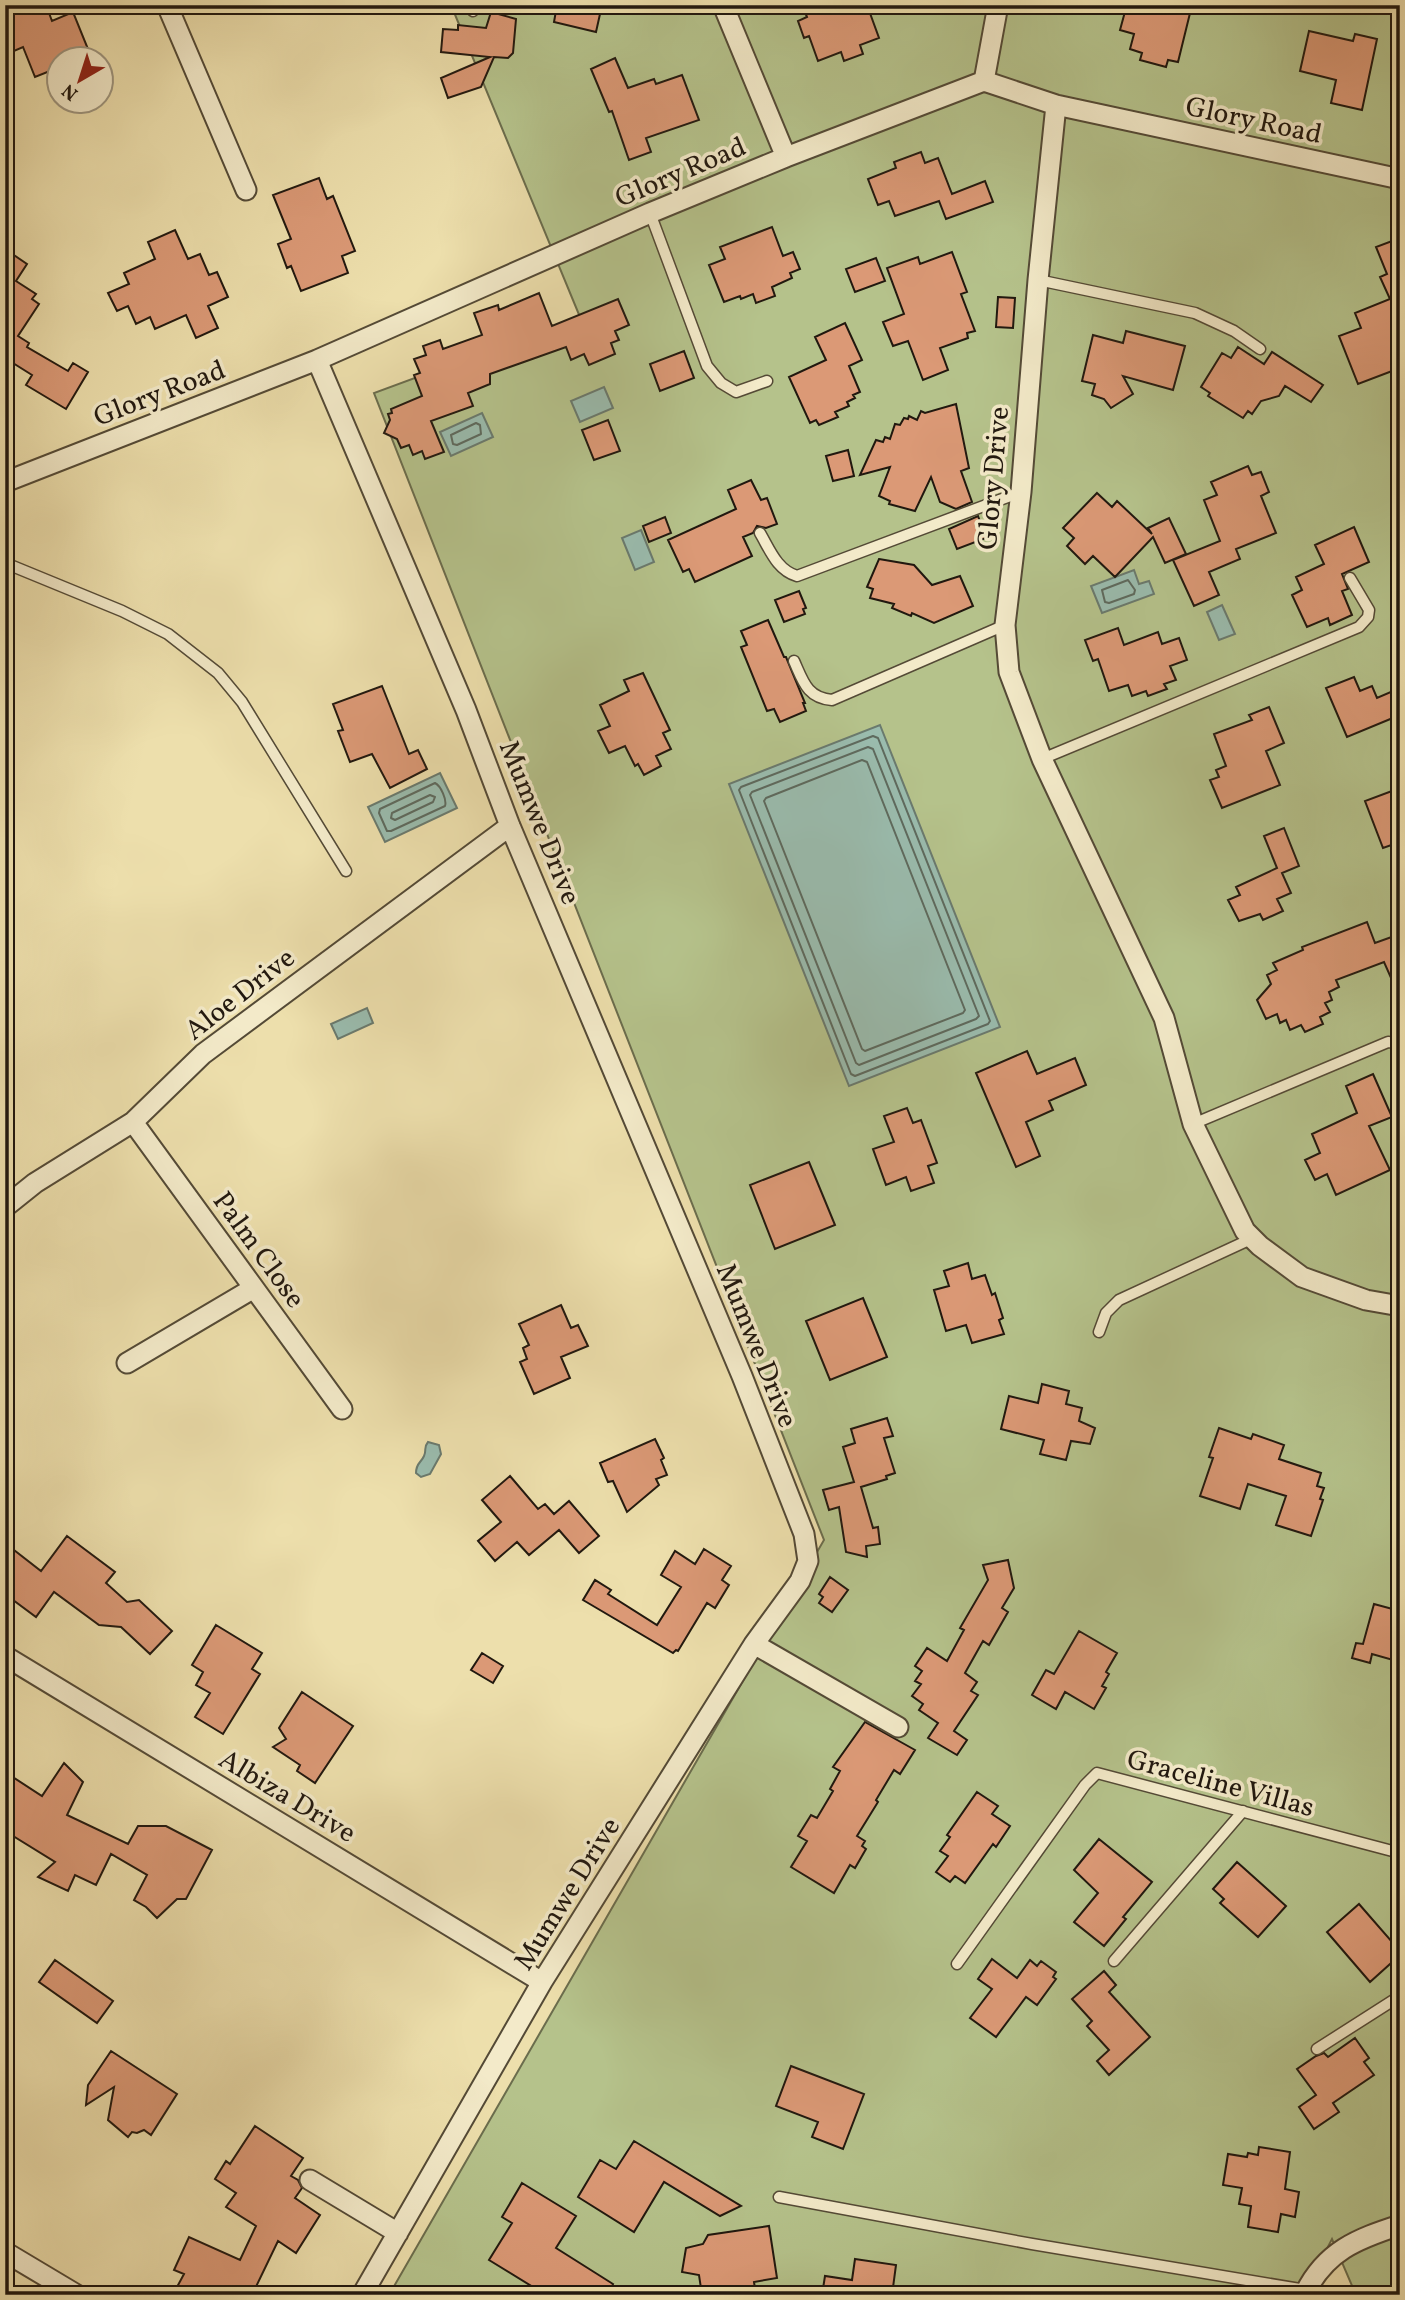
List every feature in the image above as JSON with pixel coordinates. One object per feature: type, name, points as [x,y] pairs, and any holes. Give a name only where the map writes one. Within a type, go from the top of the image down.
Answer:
[{"type":"street","points":[[167,5],[246,190]]},
{"type":"street","points":[[723,5],[786,157]]},
{"type":"street","points":[[984,81],[998,5]]},
{"type":"street","name":"Glory Road","points":[[5,482],[317,360],[650,213],[984,81],[1056,105],[1400,178]]},
{"type":"street","name":"Glory Drive","points":[[1056,105],[1038,280],[1021,492],[1005,625],[1009,671],[1042,760],[1164,1018],[1193,1124],[1245,1231],[1251,1238]]},
{"type":"street","name":"Mumwe Drive","points":[[317,360],[466,710],[510,826],[742,1376],[804,1534],[808,1561],[800,1581],[754,1644],[542,1982],[362,2295]]},
{"type":"street","name":"Aloe Drive","points":[[5,1207],[35,1183],[133,1122],[203,1054],[510,826]]},
{"type":"street","name":"Palm Close","points":[[133,1122],[342,1409]]},
{"type":"street","points":[[1251,1238],[1302,1277],[1366,1300],[1400,1306]]},
{"type":"street","points":[[127,1363],[254,1288]]},
{"type":"street","points":[[754,1644],[898,1727]]},
{"type":"street","name":"Albiza Drive","points":[[5,1656],[542,1982]]},
{"type":"street","points":[[310,2180],[398,2233]]},
{"type":"street","points":[[1308,2287],[1339,2250],[1360,2238],[1400,2225]]},
{"type":"street","points":[[5,2252],[77,2295]]},
{"type":"lane","points":[[650,213],[707,366],[721,383],[736,392],[767,381]]},
{"type":"lane","points":[[1038,280],[1195,313],[1234,331],[1260,349]]},
{"type":"lane","points":[[760,533],[780,567],[797,576],[1021,492]]},
{"type":"lane","points":[[5,563],[122,611],[168,634],[218,673],[242,702],[346,871]]},
{"type":"lane","points":[[1042,760],[1359,627],[1368,617],[1369,610],[1350,578]]},
{"type":"lane","points":[[794,661],[807,690],[821,699],[832,700],[1005,625]]},
{"type":"lane","points":[[1193,1124],[1388,1042],[1400,1043]]},
{"type":"lane","points":[[1099,1332],[1106,1314],[1119,1300],[1251,1238]]},
{"type":"lane","name":"Graceline Villas","points":[[957,1964],[1085,1784],[1097,1773],[1400,1853]]},
{"type":"lane","points":[[1114,1961],[1243,1811]]},
{"type":"lane","points":[[1317,2049],[1400,1996]]},
{"type":"lane","points":[[779,2197],[1031,2244],[1308,2287]]},
{"type":"green space","points":[[451,5],[1400,5],[1400,2295],[1356,2295],[1332,2239],[1303,2295],[389,2295],[824,1540],[374,393],[580,317]]},
{"type":"water","points":[[604,387],[613,408],[580,422],[571,401]]},
{"type":"water","points":[[482,413],[493,437],[451,456],[440,432]]},
{"type":"water","points":[[641,530],[654,562],[635,570],[622,538]]},
{"type":"water","points":[[1134,570],[1139,584],[1149,581],[1154,594],[1102,613],[1091,586]]},
{"type":"water","points":[[1222,605],[1235,634],[1219,640],[1207,612]]},
{"type":"water","points":[[880,725],[1000,1027],[849,1086],[729,784]]},
{"type":"water","points":[[440,773],[457,808],[385,842],[368,807]]},
{"type":"water","points":[[367,1008],[373,1023],[338,1039],[331,1024]]},
{"type":"water","points":[[428,1442],[439,1445],[441,1454],[430,1474],[421,1477],[416,1470]]},
{"type":"building","points":[[5,5],[46,5],[52,21],[73,12],[87,46],[46,46],[46,73],[35,77],[23,47],[14,51],[11,43],[5,46]]},
{"type":"building","points":[[557,5],[602,5],[596,32],[554,22]]},
{"type":"building","points":[[802,5],[867,5],[879,38],[860,45],[863,54],[844,61],[841,52],[818,61],[809,36],[804,38],[798,21],[807,17]]},
{"type":"building","points":[[1139,5],[1192,5],[1178,62],[1168,60],[1166,67],[1140,60],[1142,53],[1130,49],[1134,34],[1120,30],[1126,8],[1138,11]]},
{"type":"building","points":[[491,12],[516,19],[513,53],[508,58],[494,57],[481,87],[448,98],[441,78],[490,57],[441,52],[443,29],[458,30],[458,25],[486,28]]},
{"type":"building","points":[[1309,31],[1353,41],[1355,34],[1377,39],[1362,110],[1331,103],[1336,80],[1300,71]]},
{"type":"building","points":[[615,58],[628,88],[654,79],[656,84],[682,75],[699,120],[646,138],[651,152],[629,160],[612,111],[609,112],[591,69]]},
{"type":"building","points":[[921,152],[925,163],[938,158],[952,194],[985,181],[993,202],[946,219],[939,201],[895,216],[889,201],[878,205],[868,179],[896,168],[894,162]]},
{"type":"building","points":[[319,178],[327,199],[333,196],[355,251],[342,256],[348,273],[301,291],[291,266],[287,268],[278,244],[291,239],[273,195]]},
{"type":"building","points":[[772,227],[783,256],[793,252],[800,269],[790,273],[792,278],[772,287],[775,296],[756,303],[753,294],[724,302],[709,265],[725,259],[720,247]]},
{"type":"building","points":[[175,230],[188,259],[200,254],[209,275],[217,272],[228,297],[208,306],[218,328],[196,338],[186,315],[155,329],[150,317],[136,324],[128,306],[117,311],[108,293],[129,284],[124,273],[155,259],[148,242]]},
{"type":"building","points":[[1392,241],[1400,259],[1400,368],[1358,384],[1339,336],[1361,328],[1355,313],[1390,299],[1380,277],[1387,274],[1376,247]]},
{"type":"building","points":[[5,249],[27,264],[16,281],[36,294],[32,299],[39,304],[18,336],[29,343],[27,347],[68,371],[73,363],[88,372],[66,409],[26,385],[32,375],[5,358]]},
{"type":"building","points":[[952,252],[967,292],[961,294],[975,331],[967,333],[968,338],[940,348],[948,370],[923,380],[908,341],[893,346],[883,322],[904,314],[887,268],[918,257],[920,264]]},
{"type":"building","points":[[876,258],[885,281],[855,292],[846,269]]},
{"type":"building","points":[[539,293],[552,326],[618,299],[629,325],[615,331],[619,340],[611,343],[615,354],[589,365],[584,354],[571,360],[566,347],[490,374],[490,384],[468,393],[473,406],[431,421],[444,452],[425,459],[422,451],[413,455],[409,445],[401,448],[397,439],[384,433],[390,420],[388,414],[392,413],[391,409],[422,396],[414,375],[420,373],[414,359],[426,355],[423,346],[440,340],[443,349],[482,335],[474,313],[498,305],[499,310]]},
{"type":"building","points":[[998,297],[1015,298],[1013,328],[996,327]]},
{"type":"building","points":[[845,323],[862,360],[849,366],[860,392],[847,402],[849,406],[835,412],[838,417],[819,425],[816,420],[810,423],[789,377],[826,360],[815,337]]},
{"type":"building","points":[[1126,331],[1185,346],[1173,390],[1123,376],[1133,394],[1111,408],[1104,399],[1092,395],[1095,384],[1082,381],[1093,335],[1123,343]]},
{"type":"building","points":[[1238,347],[1264,364],[1272,352],[1323,385],[1311,402],[1285,386],[1279,396],[1261,401],[1252,414],[1248,411],[1243,418],[1208,396],[1210,393],[1201,387],[1222,353],[1231,358]]},
{"type":"building","points":[[684,351],[694,378],[660,391],[650,364]]},
{"type":"building","points":[[956,404],[969,468],[961,471],[972,502],[956,509],[940,502],[931,477],[915,511],[889,504],[890,501],[879,496],[890,467],[860,475],[876,440],[883,442],[885,437],[890,439],[895,424],[900,425],[904,418],[908,419],[909,416],[917,420],[921,411],[925,413]]},
{"type":"building","points":[[608,420],[620,451],[594,460],[582,430]]},
{"type":"building","points":[[848,450],[854,476],[833,481],[826,456]]},
{"type":"building","points":[[1248,466],[1252,475],[1261,472],[1269,492],[1261,496],[1276,533],[1236,549],[1240,559],[1209,572],[1219,595],[1194,606],[1173,560],[1220,541],[1204,500],[1217,495],[1211,482]]},
{"type":"building","points":[[751,480],[761,500],[767,498],[777,524],[766,528],[757,526],[753,533],[743,537],[752,556],[695,582],[689,569],[683,572],[668,540],[736,509],[728,490]]},
{"type":"building","points":[[1097,493],[1112,507],[1117,501],[1152,534],[1148,528],[1169,518],[1186,554],[1165,563],[1153,537],[1115,577],[1093,556],[1085,564],[1067,546],[1074,538],[1063,528]]},
{"type":"building","points":[[978,516],[986,538],[957,549],[949,529]]},
{"type":"building","points":[[665,517],[671,533],[649,542],[643,526]]},
{"type":"building","points":[[1354,527],[1369,562],[1342,574],[1348,589],[1342,591],[1352,615],[1330,625],[1328,618],[1307,627],[1292,595],[1302,590],[1296,577],[1324,564],[1315,545]]},
{"type":"building","points":[[879,559],[914,565],[932,585],[960,576],[973,606],[934,623],[892,608],[894,604],[870,598],[873,589],[867,587]]},
{"type":"building","points":[[799,591],[806,608],[803,609],[805,614],[784,622],[775,600]]},
{"type":"building","points":[[768,620],[786,657],[806,711],[780,722],[774,709],[767,711],[741,647],[747,645],[741,631]]},
{"type":"building","points":[[1118,628],[1124,645],[1158,632],[1162,644],[1179,638],[1187,660],[1170,666],[1176,680],[1164,684],[1167,689],[1148,696],[1146,691],[1132,696],[1128,685],[1109,691],[1098,659],[1093,661],[1085,640]]},
{"type":"building","points":[[643,673],[670,730],[663,733],[671,749],[656,756],[661,766],[644,775],[638,764],[635,766],[625,746],[609,753],[598,731],[610,726],[600,705],[629,691],[624,680]]},
{"type":"building","points":[[1354,677],[1360,691],[1372,686],[1377,698],[1400,688],[1400,715],[1347,737],[1326,688]]},
{"type":"building","points":[[382,686],[409,754],[418,750],[427,769],[390,788],[372,754],[350,762],[338,731],[343,730],[333,704]]},
{"type":"building","points":[[1269,707],[1284,743],[1266,751],[1280,785],[1222,808],[1210,780],[1219,777],[1216,770],[1226,766],[1214,734],[1252,720],[1249,715]]},
{"type":"building","points":[[1400,788],[1400,842],[1383,848],[1365,801]]},
{"type":"building","points":[[1284,828],[1299,866],[1282,873],[1291,893],[1277,899],[1283,911],[1263,920],[1260,914],[1239,921],[1228,900],[1240,895],[1236,887],[1277,868],[1264,836]]},
{"type":"building","points":[[1367,922],[1375,943],[1400,934],[1400,998],[1384,962],[1336,980],[1339,987],[1329,992],[1332,1000],[1325,1003],[1330,1012],[1320,1017],[1323,1024],[1305,1032],[1301,1025],[1290,1030],[1286,1020],[1280,1023],[1277,1014],[1266,1019],[1257,1000],[1271,984],[1267,975],[1277,970],[1273,963],[1303,950],[1302,947]]},
{"type":"building","points":[[1027,1051],[1037,1074],[1075,1058],[1086,1085],[1049,1101],[1053,1110],[1026,1122],[1040,1156],[1016,1167],[976,1073]]},
{"type":"building","points":[[1373,1074],[1392,1117],[1369,1126],[1390,1170],[1336,1195],[1327,1174],[1315,1180],[1305,1160],[1320,1153],[1312,1134],[1357,1113],[1346,1086]]},
{"type":"building","points":[[907,1108],[913,1123],[921,1120],[937,1163],[928,1166],[934,1183],[911,1191],[906,1177],[886,1185],[873,1149],[894,1142],[884,1116]]},
{"type":"building","points":[[809,1162],[835,1225],[775,1249],[750,1185]]},
{"type":"building","points":[[968,1263],[972,1279],[985,1275],[992,1295],[995,1293],[1003,1318],[999,1320],[1004,1334],[972,1343],[966,1325],[946,1331],[934,1290],[949,1286],[944,1271]]},
{"type":"building","points":[[863,1298],[887,1357],[830,1380],[806,1321]]},
{"type":"building","points":[[561,1305],[571,1328],[578,1325],[588,1346],[561,1357],[570,1378],[534,1394],[520,1362],[527,1359],[523,1348],[529,1345],[519,1324]]},
{"type":"building","points":[[1042,1384],[1069,1391],[1066,1404],[1082,1408],[1079,1421],[1095,1428],[1090,1444],[1071,1441],[1066,1460],[1040,1454],[1044,1440],[1001,1429],[1009,1396],[1038,1403]]},
{"type":"building","points":[[887,1418],[893,1436],[884,1438],[895,1473],[886,1476],[887,1479],[861,1487],[873,1528],[878,1527],[880,1544],[866,1546],[867,1557],[846,1552],[839,1507],[829,1510],[823,1490],[854,1482],[843,1447],[855,1443],[851,1429]]},
{"type":"building","points":[[1219,1428],[1251,1439],[1253,1434],[1284,1445],[1279,1459],[1321,1473],[1317,1486],[1324,1488],[1320,1499],[1323,1500],[1311,1536],[1276,1525],[1286,1496],[1248,1484],[1240,1509],[1200,1496],[1213,1458],[1209,1457]]},
{"type":"building","points":[[655,1439],[664,1458],[661,1460],[667,1475],[656,1479],[659,1485],[627,1512],[613,1481],[608,1482],[600,1463]]},
{"type":"building","points":[[510,1476],[538,1509],[545,1504],[554,1514],[569,1501],[599,1536],[579,1553],[559,1530],[529,1555],[517,1542],[495,1561],[478,1541],[501,1522],[482,1500]]},
{"type":"building","points":[[67,1536],[115,1572],[106,1583],[127,1602],[139,1600],[172,1631],[150,1654],[121,1627],[99,1625],[54,1592],[36,1617],[5,1594],[5,1543],[41,1571]]},
{"type":"building","points":[[704,1549],[731,1566],[722,1580],[729,1585],[715,1608],[707,1603],[678,1651],[673,1653],[583,1600],[595,1580],[611,1590],[608,1594],[657,1625],[681,1587],[661,1575],[675,1551],[695,1564]]},
{"type":"building","points":[[1008,1560],[1014,1588],[1002,1608],[1008,1612],[989,1645],[983,1641],[965,1673],[977,1682],[971,1691],[978,1695],[954,1731],[967,1740],[957,1755],[928,1738],[938,1723],[919,1710],[923,1704],[912,1696],[921,1684],[915,1681],[922,1671],[915,1666],[927,1648],[947,1661],[964,1630],[960,1628],[988,1580],[983,1565]]},
{"type":"building","points":[[830,1577],[848,1590],[832,1612],[819,1603],[823,1597],[819,1594]]},
{"type":"building","points":[[1374,1604],[1400,1611],[1400,1662],[1372,1654],[1370,1663],[1352,1658],[1356,1643],[1363,1644]]},
{"type":"building","points":[[216,1625],[262,1653],[252,1669],[260,1674],[223,1734],[195,1717],[210,1693],[196,1685],[203,1672],[192,1665]]},
{"type":"building","points":[[1079,1631],[1117,1653],[1106,1672],[1109,1674],[1102,1686],[1106,1688],[1094,1709],[1065,1692],[1056,1709],[1032,1695],[1046,1670],[1054,1674]]},
{"type":"building","points":[[482,1653],[503,1666],[493,1683],[471,1670]]},
{"type":"building","points":[[302,1692],[353,1726],[315,1783],[297,1771],[300,1765],[273,1747],[286,1739],[279,1728]]},
{"type":"building","points":[[865,1722],[915,1750],[900,1774],[894,1770],[876,1800],[878,1802],[857,1836],[865,1841],[862,1846],[866,1849],[855,1868],[850,1865],[834,1893],[791,1867],[807,1841],[798,1836],[811,1815],[817,1818],[833,1791],[830,1789],[840,1771],[833,1767]]},
{"type":"building","points":[[64,1763],[83,1782],[67,1815],[128,1844],[138,1826],[166,1826],[212,1850],[186,1899],[177,1899],[157,1918],[134,1900],[147,1875],[111,1854],[96,1885],[75,1875],[68,1891],[38,1877],[55,1862],[5,1831],[5,1772],[42,1796]]},
{"type":"building","points":[[977,1792],[998,1806],[992,1814],[1010,1826],[996,1847],[993,1844],[965,1883],[955,1876],[950,1882],[936,1872],[948,1856],[940,1851],[950,1837],[947,1835]]},
{"type":"building","points":[[1099,1839],[1152,1882],[1123,1917],[1126,1919],[1104,1946],[1074,1922],[1098,1893],[1074,1870]]},
{"type":"building","points":[[1237,1862],[1286,1906],[1258,1937],[1220,1903],[1224,1899],[1213,1889]]},
{"type":"building","points":[[1359,1904],[1400,1951],[1400,1955],[1370,1982],[1327,1932]]},
{"type":"building","points":[[992,1959],[1017,1978],[1030,1960],[1037,1966],[1041,1961],[1056,1972],[1053,1977],[1056,1979],[1037,2005],[1026,1997],[996,2037],[970,2018],[992,1989],[978,1979]]},
{"type":"building","points":[[55,1960],[113,2001],[97,2023],[39,1982]]},
{"type":"building","points":[[1104,1971],[1116,1985],[1109,1992],[1150,2037],[1109,2075],[1097,2061],[1109,2050],[1087,2026],[1092,2021],[1072,1999]]},
{"type":"building","points":[[1355,2038],[1369,2058],[1364,2062],[1374,2075],[1333,2103],[1339,2112],[1314,2129],[1299,2107],[1316,2095],[1297,2069],[1316,2056],[1324,2053],[1328,2057]]},
{"type":"building","points":[[111,2051],[177,2094],[151,2135],[144,2130],[132,2132],[128,2137],[108,2120],[114,2087],[86,2105],[88,2085]]},
{"type":"building","points":[[791,2066],[864,2094],[843,2149],[812,2137],[818,2122],[776,2106]]},
{"type":"building","points":[[255,2126],[303,2158],[291,2176],[298,2180],[302,2188],[295,2198],[320,2215],[296,2253],[278,2241],[252,2295],[195,2295],[177,2287],[184,2274],[174,2270],[189,2237],[240,2260],[256,2226],[226,2207],[236,2193],[215,2179],[226,2161],[230,2164]]},
{"type":"building","points":[[634,2141],[741,2206],[720,2216],[664,2182],[634,2232],[578,2197],[600,2160],[616,2169]]},
{"type":"building","points":[[1259,2147],[1290,2152],[1285,2189],[1299,2192],[1295,2217],[1281,2214],[1278,2232],[1248,2227],[1251,2206],[1239,2204],[1242,2188],[1223,2185],[1228,2154],[1247,2157],[1248,2153],[1258,2155]]},
{"type":"building","points":[[522,2183],[576,2216],[556,2248],[613,2284],[607,2295],[546,2295],[489,2260],[512,2223],[502,2217]]},
{"type":"building","points":[[769,2226],[777,2278],[754,2282],[756,2295],[702,2295],[699,2275],[682,2272],[686,2248],[703,2244],[708,2235]]},
{"type":"building","points":[[855,2259],[896,2265],[892,2295],[822,2295],[825,2276],[852,2280]]}]
